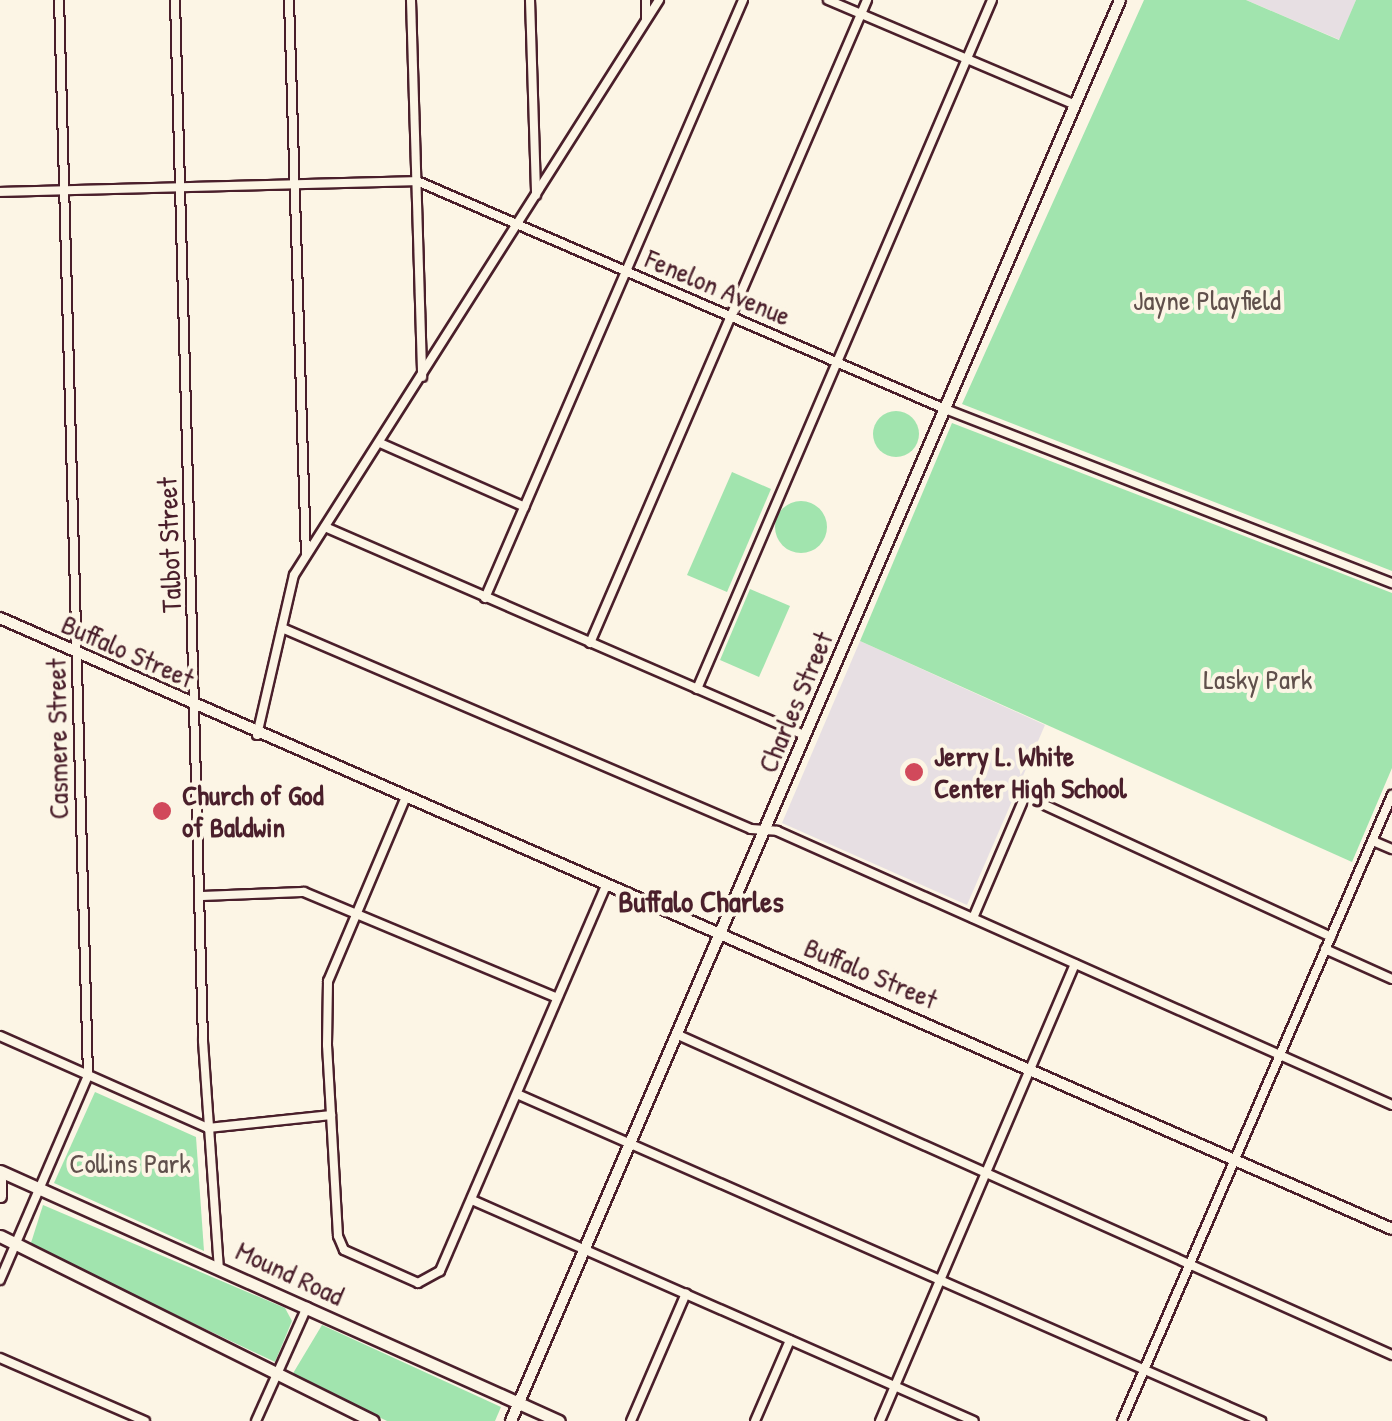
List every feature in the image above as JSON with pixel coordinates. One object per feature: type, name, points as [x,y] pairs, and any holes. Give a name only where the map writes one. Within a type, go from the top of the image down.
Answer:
[{"type":"main road","name":"Mound Road","points":[[0,1175],[40,1189],[559,1421]]},
{"type":"main road","points":[[0,1175],[0,1196]]},
{"type":"main road","points":[[0,1236],[373,1421]]},
{"type":"street","name":"Casmere Street","points":[[0,1280],[88,1076],[59,0]]},
{"type":"street","name":"Talbot Street","points":[[175,0],[208,1128],[219,1268]]},
{"type":"street","points":[[289,0],[306,556]]},
{"type":"street","points":[[412,0],[422,377]]},
{"type":"street","points":[[530,0],[536,197]]},
{"type":"street","points":[[646,0],[646,19]]},
{"type":"street","points":[[257,735],[282,628],[306,556],[658,0]]},
{"type":"street","points":[[485,598],[743,0]]},
{"type":"street","points":[[828,0],[1075,105]]},
{"type":"street","points":[[590,643],[867,0]]},
{"type":"street","points":[[696,689],[992,0]]},
{"type":"street","name":"Charles Street","points":[[511,1421],[1120,0]]},
{"type":"street","name":"Fenelon Avenue","points":[[0,192],[417,181],[945,409],[1392,582]]},
{"type":"street","points":[[380,443],[525,507]]},
{"type":"street","points":[[325,528],[804,735]]},
{"type":"street","name":"Buffalo Street","points":[[0,618],[605,887],[1031,1066],[1392,1229]]},
{"type":"street","points":[[282,628],[973,918],[1392,1104]]},
{"type":"street","points":[[1122,1421],[1392,795]]},
{"type":"street","points":[[973,918],[1024,796],[1331,937]]},
{"type":"street","points":[[405,799],[328,982],[332,1115],[344,1250],[418,1284],[430,1280],[472,1200],[605,887]]},
{"type":"street","points":[[1373,840],[1392,850]]},
{"type":"street","points":[[200,896],[304,892],[557,998]]},
{"type":"street","points":[[1325,949],[1392,978]]},
{"type":"street","points":[[880,1421],[1075,964]]},
{"type":"street","points":[[676,1034],[1392,1355]]},
{"type":"street","points":[[0,1036],[208,1128],[332,1115]]},
{"type":"street","points":[[518,1094],[1261,1421]]},
{"type":"street","points":[[472,1200],[974,1421]]},
{"type":"street","points":[[631,1421],[686,1293]]},
{"type":"street","points":[[256,1421],[307,1307]]},
{"type":"street","points":[[755,1421],[790,1340]]},
{"type":"street","points":[[0,1358],[145,1421]]},
{"type":"shaded area","points":[[1246,0],[1356,0],[1340,40]]},
{"type":"shaded area","name":"Jerry L. White Center High School","points":[[860,641],[1045,725],[967,905],[782,823]]},
{"type":"green space","name":"Jayne Playfield","points":[[1144,0],[1246,0],[1339,40],[1356,0],[1392,0],[1392,571],[962,404]]},
{"type":"green space","points":[[896,411],[912,418],[919,434],[912,450],[896,457],[880,450],[873,434],[880,418]]},
{"type":"green space","name":"Lasky Park","points":[[952,423],[1392,593],[1392,768],[1352,862],[860,641]]},
{"type":"green space","points":[[732,472],[771,489],[727,592],[687,575]]},
{"type":"green space","points":[[801,501],[819,509],[827,527],[819,545],[801,553],[783,545],[775,527],[783,509]]},
{"type":"green space","points":[[750,589],[790,606],[759,677],[720,660]]},
{"type":"green space","name":"Collins Park","points":[[95,1092],[196,1137],[204,1251],[54,1183]]},
{"type":"green space","points":[[43,1205],[285,1308],[292,1321],[275,1362],[30,1246]]},
{"type":"green space","points":[[322,1325],[501,1407],[495,1421],[387,1421],[292,1375]]},
{"type":"place","name":"Jerry L. White Center High School","points":[[914,772]]},
{"type":"place","name":"Church of God of Baldwin","points":[[162,811]]},
{"type":"district","name":"Buffalo Charles","points":[[701,901]]}]
